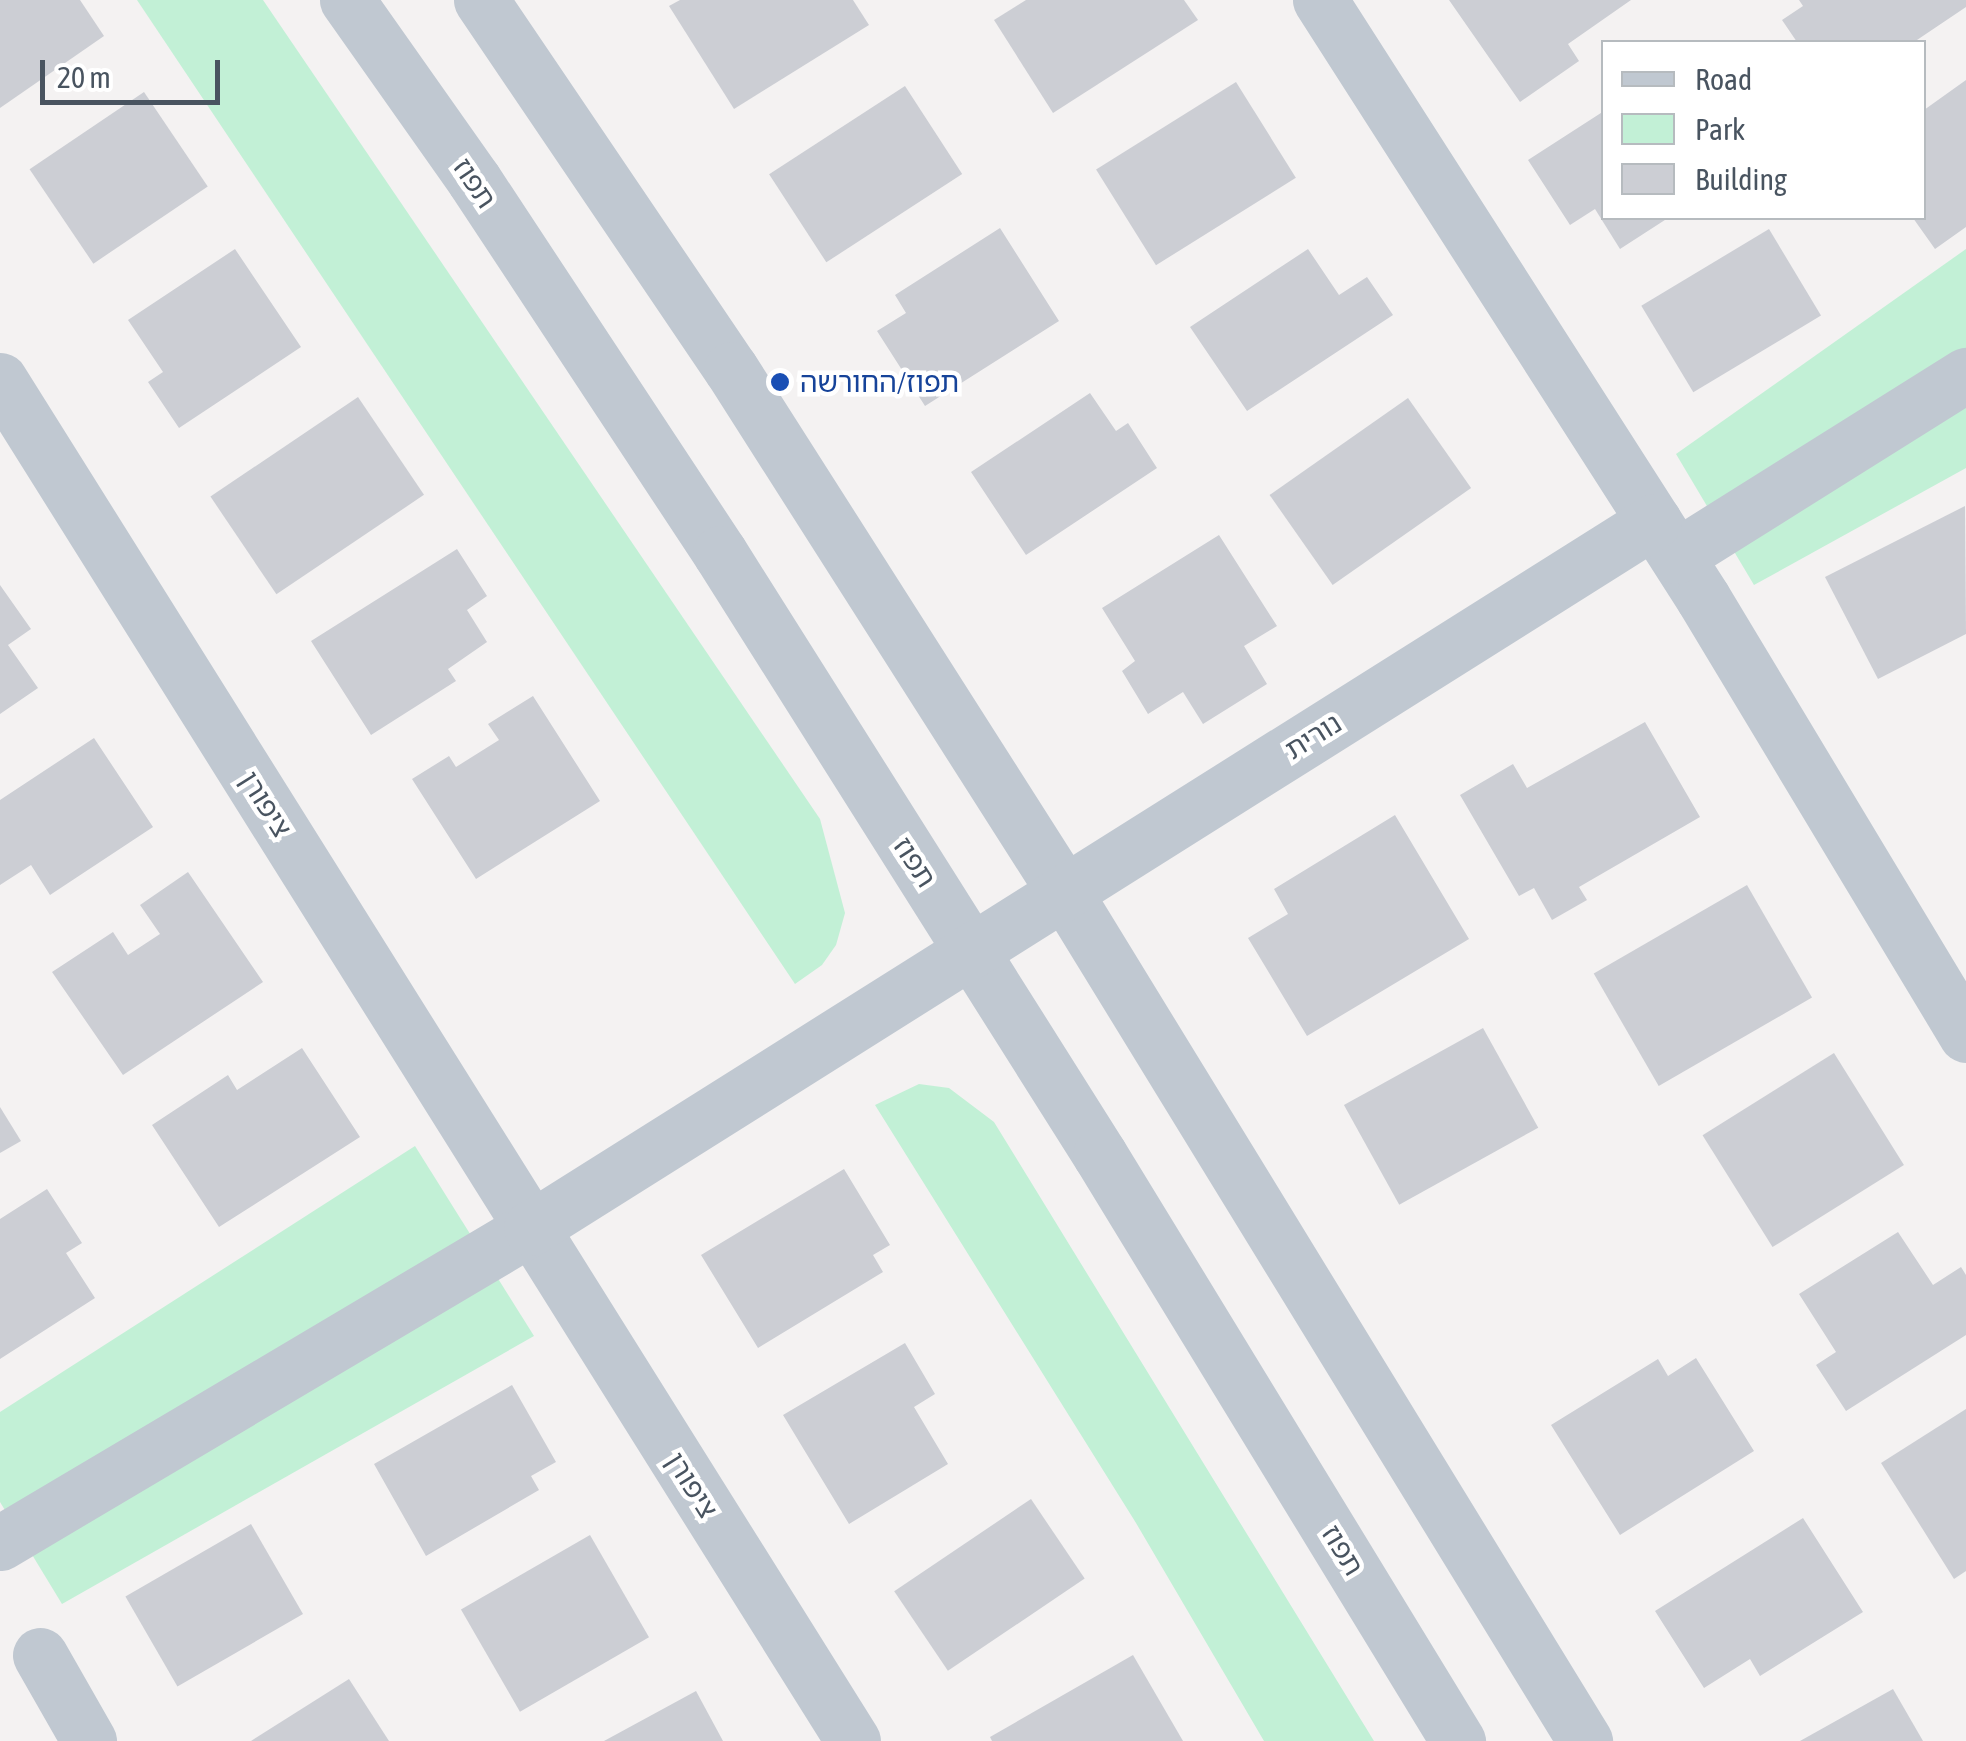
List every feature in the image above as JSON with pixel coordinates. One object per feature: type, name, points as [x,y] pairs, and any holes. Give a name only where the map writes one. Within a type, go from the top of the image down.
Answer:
[{"type":"street","name":"תפוז","points":[[347,0],[639,428],[972,951],[1458,1741]]},
{"type":"street","points":[[481,0],[731,369],[1065,892],[1584,1741]]},
{"type":"street","points":[[1320,0],[1665,538],[1966,1035]]},
{"type":"street","name":"נורית","points":[[972,951],[1065,892],[1665,538],[1966,375]]},
{"type":"street","name":"ציפורן","points":[[0,380],[852,1741]]},
{"type":"street","points":[[0,1543],[532,1228],[972,951]]},
{"type":"street","points":[[40,1655],[89,1741]]},
{"type":"green space","points":[[137,0],[263,0],[820,819],[845,913],[836,945],[822,965],[795,984]]},
{"type":"green space","points":[[1966,249],[1966,468],[1754,585],[1676,454]]},
{"type":"green space","points":[[919,1084],[949,1088],[994,1122],[1374,1741],[1264,1741],[1136,1523],[875,1105]]},
{"type":"green space","points":[[415,1146],[534,1336],[62,1604],[0,1502],[0,1412]]},
{"type":"building","points":[[0,0],[80,0],[104,36],[0,108]]},
{"type":"building","points":[[680,0],[853,0],[869,25],[734,109],[669,6]]},
{"type":"building","points":[[1026,0],[1184,0],[1198,20],[1053,113],[994,20]]},
{"type":"building","points":[[1449,0],[1631,0],[1568,44],[1579,61],[1520,102]]},
{"type":"building","points":[[1799,0],[1966,0],[1966,7],[1917,40],[1796,40],[1782,20],[1803,6]]},
{"type":"building","points":[[1966,80],[1966,227],[1935,249],[1914,220],[1926,220],[1926,109]]},
{"type":"building","points":[[1236,82],[1296,178],[1156,265],[1096,169]]},
{"type":"building","points":[[905,86],[962,174],[826,262],[769,174]]},
{"type":"building","points":[[144,92],[208,187],[93,264],[30,169]]},
{"type":"building","points":[[1601,113],[1601,219],[1595,209],[1570,225],[1528,160]]},
{"type":"building","points":[[1602,220],[1665,220],[1620,249]]},
{"type":"building","points":[[1000,228],[1059,321],[925,406],[877,331],[906,313],[895,295]]},
{"type":"building","points":[[1769,229],[1821,316],[1693,392],[1641,306]]},
{"type":"building","points":[[235,249],[301,347],[179,428],[148,382],[163,372],[128,320]]},
{"type":"building","points":[[1308,249],[1339,295],[1367,277],[1393,315],[1247,411],[1190,327]]},
{"type":"building","points":[[1090,393],[1116,431],[1128,423],[1157,468],[1026,555],[971,472]]},
{"type":"building","points":[[358,397],[424,495],[276,594],[210,497]]},
{"type":"building","points":[[1408,398],[1471,488],[1333,585],[1270,495]]},
{"type":"building","points":[[1965,506],[1966,634],[1878,679],[1825,577]]},
{"type":"building","points":[[1219,535],[1277,626],[1244,646],[1267,684],[1203,724],[1183,692],[1148,714],[1122,671],[1135,661],[1102,608]]},
{"type":"building","points":[[457,549],[487,596],[467,610],[487,642],[448,669],[456,681],[371,735],[311,641]]},
{"type":"building","points":[[0,585],[31,629],[8,645],[38,688],[0,714]]},
{"type":"building","points":[[533,696],[600,801],[476,879],[412,779],[449,756],[456,767],[499,740],[488,724]]},
{"type":"building","points":[[1645,722],[1700,817],[1579,887],[1587,900],[1552,920],[1534,888],[1519,896],[1460,795],[1513,764],[1527,788]]},
{"type":"building","points":[[94,738],[153,827],[50,895],[31,865],[0,885],[0,800]]},
{"type":"building","points":[[1395,815],[1469,939],[1307,1036],[1248,938],[1288,914],[1274,889]]},
{"type":"building","points":[[188,872],[263,982],[123,1075],[52,972],[113,932],[128,955],[160,934],[140,905]]},
{"type":"building","points":[[1747,885],[1812,998],[1659,1086],[1594,974]]},
{"type":"building","points":[[1483,1028],[1538,1128],[1399,1205],[1344,1105]]},
{"type":"building","points":[[302,1048],[360,1137],[219,1227],[152,1125],[228,1075],[237,1090]]},
{"type":"building","points":[[1834,1053],[1904,1165],[1773,1247],[1703,1135]]},
{"type":"building","points":[[0,1107],[21,1141],[0,1153]]},
{"type":"building","points":[[844,1169],[890,1245],[873,1255],[883,1272],[758,1348],[701,1255]]},
{"type":"building","points":[[47,1189],[82,1243],[66,1253],[95,1298],[0,1359],[0,1219]]},
{"type":"building","points":[[1898,1232],[1933,1285],[1961,1267],[1966,1275],[1966,1335],[1846,1411],[1816,1365],[1836,1352],[1799,1294]]},
{"type":"building","points":[[905,1343],[935,1394],[914,1407],[948,1464],[849,1524],[783,1415]]},
{"type":"building","points":[[1696,1358],[1754,1451],[1620,1535],[1551,1425],[1658,1359],[1668,1376]]},
{"type":"building","points":[[512,1385],[556,1462],[531,1476],[539,1490],[426,1556],[374,1464]]},
{"type":"building","points":[[1966,1409],[1966,1571],[1954,1579],[1881,1463]]},
{"type":"building","points":[[1031,1499],[1085,1579],[948,1671],[894,1591]]},
{"type":"building","points":[[1803,1518],[1863,1612],[1760,1676],[1750,1659],[1704,1688],[1655,1611]]},
{"type":"building","points":[[251,1524],[303,1614],[177,1687],[125,1596]]},
{"type":"building","points":[[590,1535],[649,1637],[520,1712],[461,1610]]},
{"type":"building","points":[[1133,1655],[1183,1741],[992,1741],[990,1737]]},
{"type":"building","points":[[349,1679],[389,1741],[251,1741]]},
{"type":"building","points":[[1893,1689],[1923,1741],[1800,1741]]},
{"type":"building","points":[[696,1691],[723,1741],[604,1741]]},
{"type":"place","name":"תפוז/החורשה","points":[[780,382]]}]
